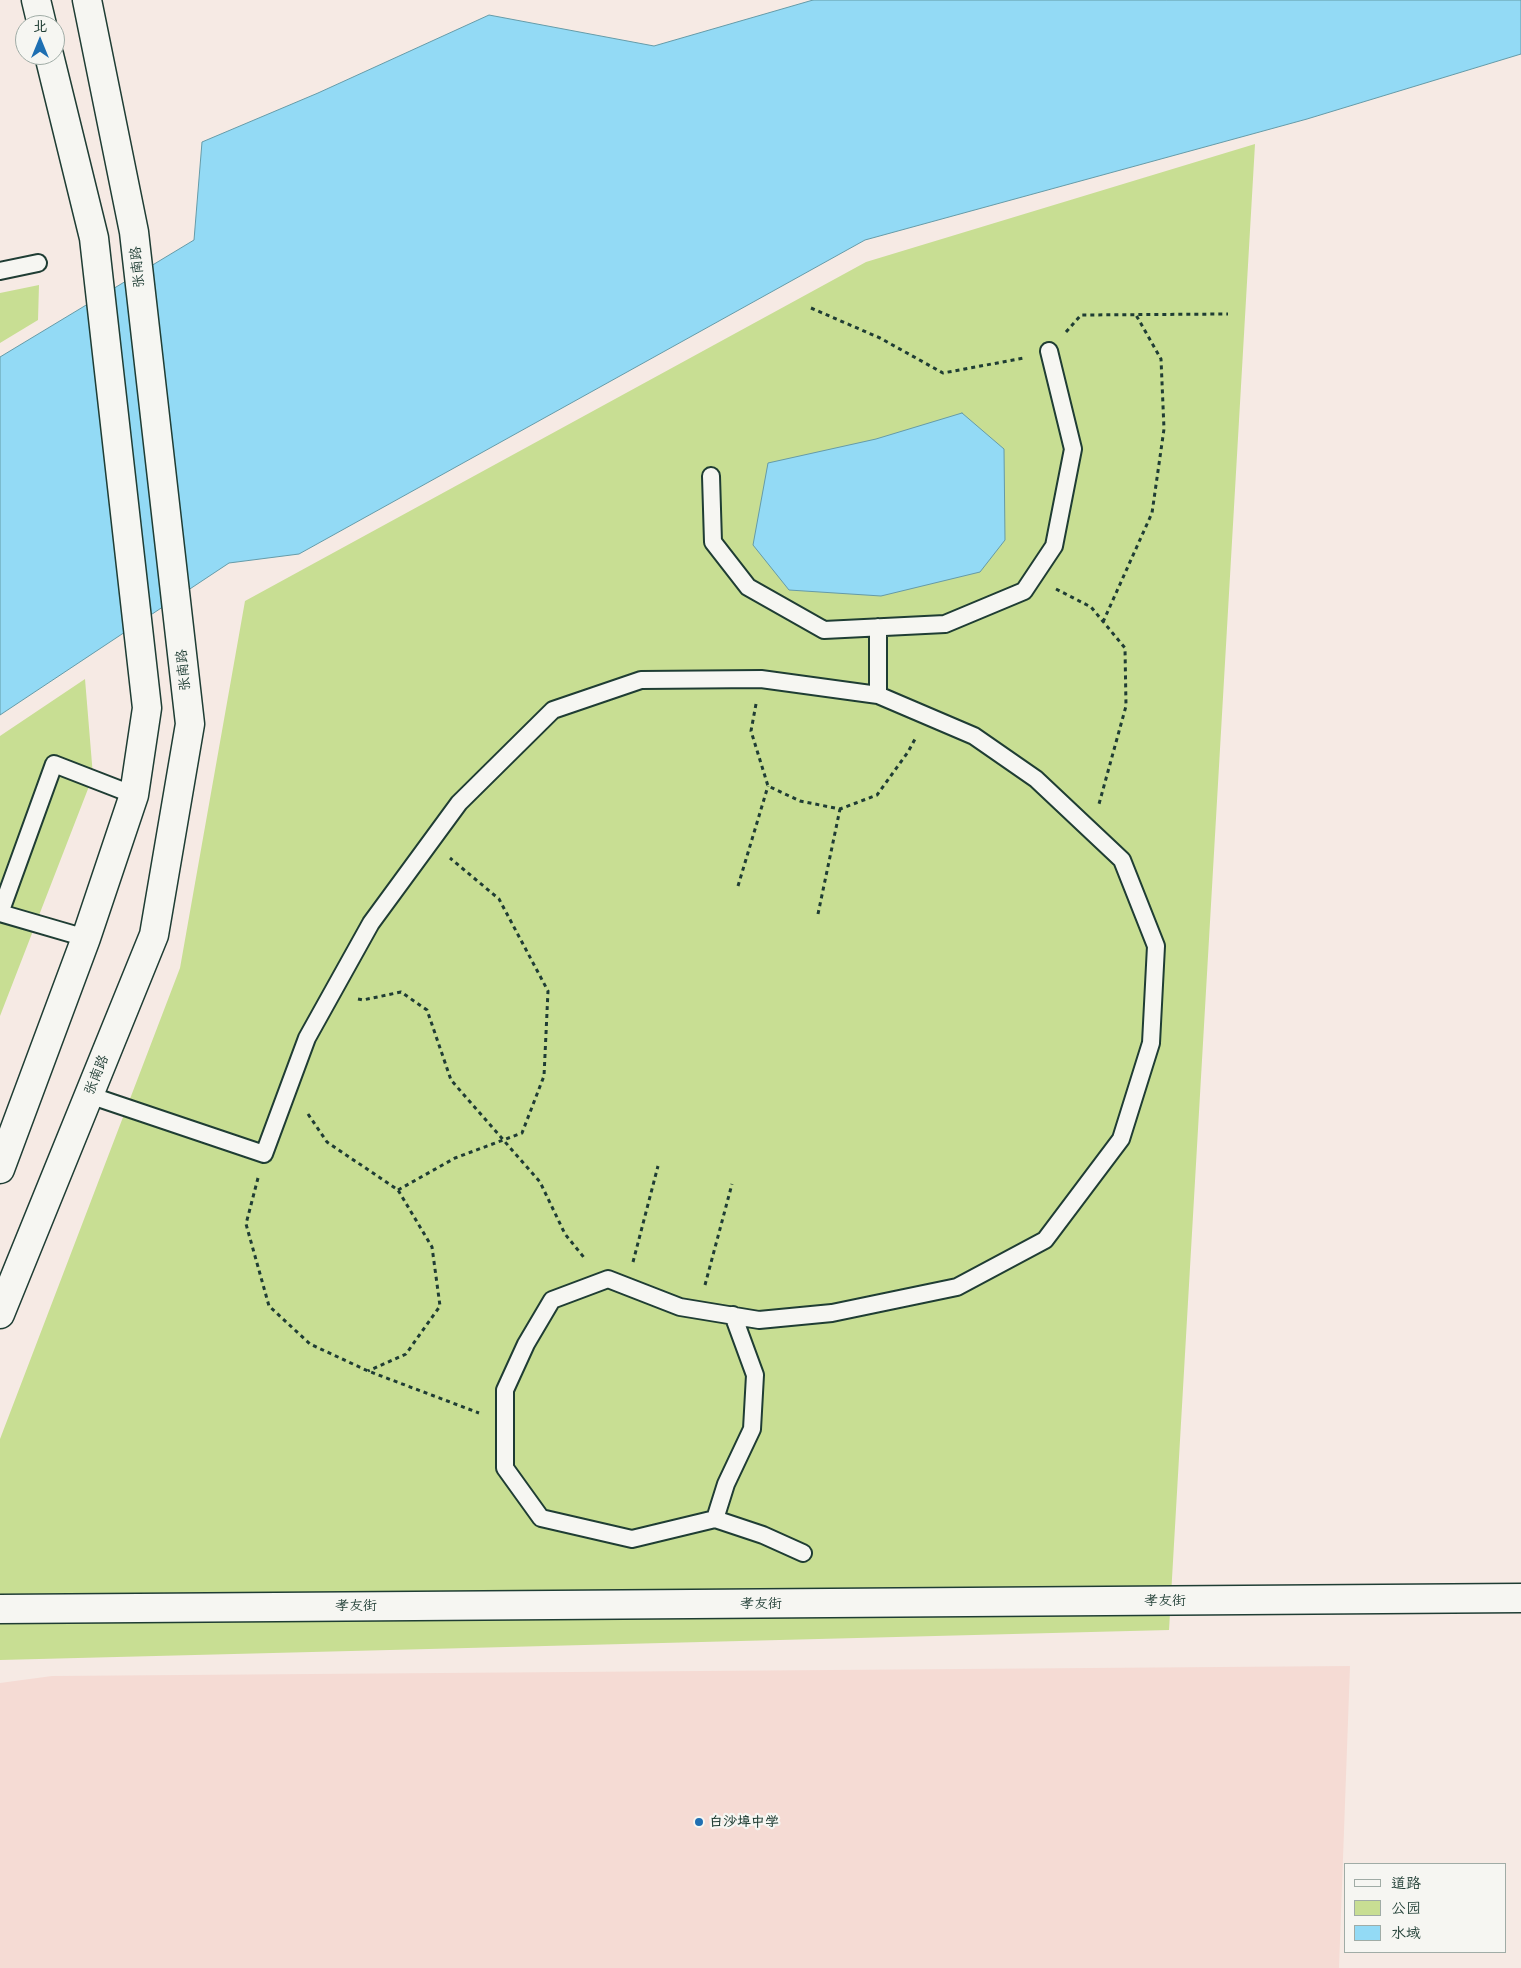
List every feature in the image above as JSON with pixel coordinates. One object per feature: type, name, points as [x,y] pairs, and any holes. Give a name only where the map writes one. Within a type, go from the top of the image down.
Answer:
[{"type":"main road","points":[[36,0],[40,15]]},
{"type":"main road","name":"张南路","points":[[0,1314],[154,935],[190,724],[134,232],[87,0]]},
{"type":"main road","points":[[0,1169],[6,1135],[86,938],[134,795],[147,708],[94,238],[51,65]]},
{"type":"main road","name":"孝友街","points":[[0,1609],[1521,1598]]},
{"type":"lane","points":[[0,272],[38,262]]},
{"type":"lane","points":[[711,476],[713,542],[748,587],[824,630],[945,624],[1024,591],[1054,546],[1073,449],[1049,350]]},
{"type":"lane","points":[[878,627],[878,695]]},
{"type":"lane","points":[[89,1095],[264,1154],[307,1038],[371,923],[459,803],[553,710],[641,680],[761,679],[878,695],[974,736],[1036,779],[1122,860],[1156,946],[1151,1043],[1121,1139],[1046,1240],[957,1287],[832,1313],[759,1320],[680,1307],[608,1279],[552,1300],[526,1344],[505,1390],[505,1468],[541,1518],[632,1539],[715,1519],[762,1535],[803,1553]]},
{"type":"lane","points":[[86,938],[0,913],[54,764],[134,795]]},
{"type":"lane","points":[[715,1519],[726,1484],[752,1429],[755,1375],[732,1315]]},
{"type":"path","points":[[811,308],[880,338],[943,373],[1011,361],[1049,350],[1081,315],[1228,314]]},
{"type":"path","points":[[1103,622],[1152,513],[1164,429],[1161,359],[1136,315]]},
{"type":"path","points":[[1034,577],[1090,607],[1125,648],[1126,706],[1092,831]]},
{"type":"path","points":[[738,886],[768,786],[751,731],[761,679]]},
{"type":"path","points":[[768,786],[800,802],[840,809],[877,795],[908,752],[926,716]]},
{"type":"path","points":[[818,914],[840,809]]},
{"type":"path","points":[[398,1190],[455,1158],[522,1133],[544,1076],[548,991],[499,899],[431,841]]},
{"type":"path","points":[[333,991],[363,1000],[401,992],[427,1010],[452,1080],[540,1182],[565,1234],[588,1262],[608,1279]]},
{"type":"path","points":[[289,1087],[327,1142],[398,1190],[432,1247],[440,1306],[406,1354],[368,1371]]},
{"type":"path","points":[[264,1154],[246,1224],[269,1306],[310,1344],[368,1371],[505,1423]]},
{"type":"path","points":[[627,1286],[658,1166]]},
{"type":"path","points":[[698,1310],[732,1184]]},
{"type":"shaded area","name":"白沙埠中学","points":[[1350,1666],[1339,1968],[0,1968],[0,1683],[52,1676]]},
{"type":"green space","points":[[1255,144],[1169,1630],[0,1660],[0,1439],[180,968],[245,601],[866,262]]},
{"type":"green space","points":[[39,285],[38,320],[0,343],[0,293]]},
{"type":"green space","points":[[85,679],[93,776],[0,1016],[0,736]]},
{"type":"water","points":[[813,0],[1521,0],[1521,54],[1307,119],[865,240],[299,554],[229,563],[0,715],[0,357],[194,240],[202,142],[318,93],[489,15],[654,46]]},
{"type":"water","points":[[962,413],[1004,449],[1005,540],[980,572],[881,596],[789,590],[753,545],[768,463],[876,439]]},
{"type":"place","name":"白沙埠中学","points":[[699,1822]]}]
